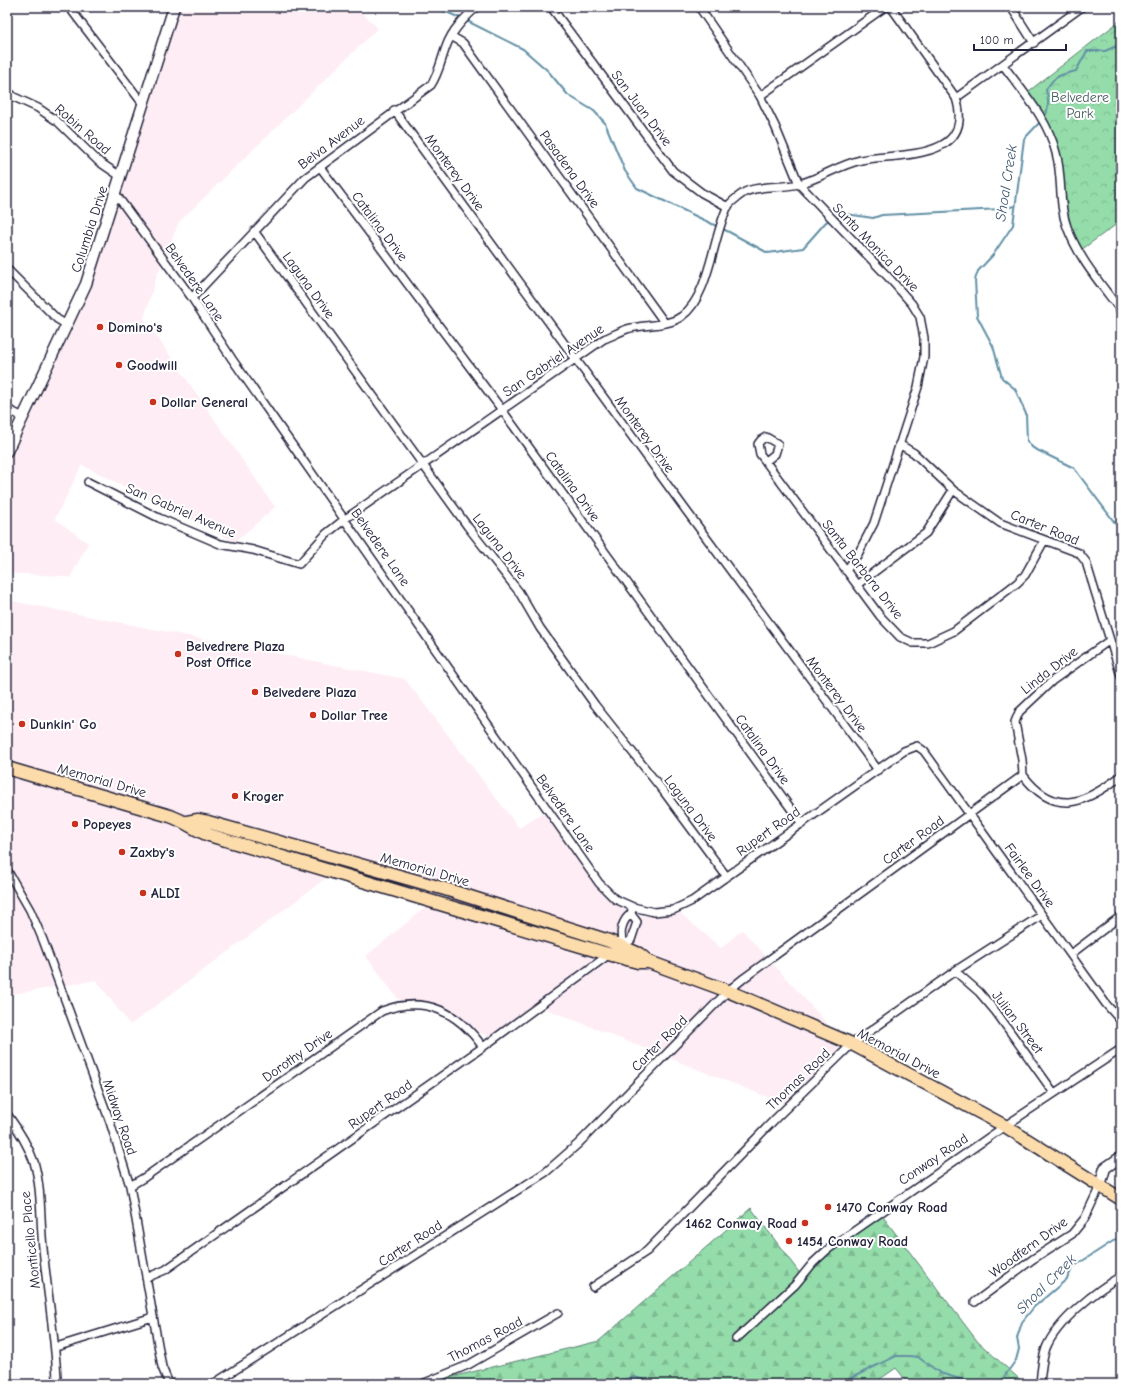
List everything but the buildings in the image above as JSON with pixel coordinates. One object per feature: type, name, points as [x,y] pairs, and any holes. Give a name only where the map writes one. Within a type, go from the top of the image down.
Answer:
[{"type":"main road","name":"Columbia Drive","points":[[7,451],[86,284],[174,7]]},
{"type":"main road","name":"Memorial Drive","points":[[7,768],[187,822],[198,830],[209,834],[638,962],[649,962]]},
{"type":"main road","name":"Memorial Drive","points":[[187,822],[198,820],[208,822],[303,848],[556,923],[622,945],[639,954],[649,962],[728,991],[852,1044],[1005,1126],[1121,1200]]},
{"type":"main road","points":[[1100,1186],[1105,1168],[1121,1157]]},
{"type":"street","points":[[69,7],[143,104]]},
{"type":"street","name":"Belva Avenue","points":[[192,298],[291,191],[394,110],[421,94],[431,85],[437,76],[451,36],[458,25],[477,7]]},
{"type":"street","name":"San Juan Drive","points":[[551,7],[673,171],[702,194],[728,206]]},
{"type":"street","name":"Santa Monica Drive","points":[[699,7],[760,96],[775,126],[799,184],[891,280],[912,304],[920,317],[924,338],[924,357],[918,387],[874,523],[858,554],[846,571]]},
{"type":"street","points":[[760,96],[885,7]]},
{"type":"street","points":[[728,206],[746,192],[799,184],[861,160],[925,153],[937,149],[949,140],[957,128],[960,114],[956,98],[891,7]]},
{"type":"street","points":[[1011,7],[1034,43]]},
{"type":"street","points":[[956,98],[1082,7]]},
{"type":"street","name":"Pasadena Drive","points":[[451,36],[463,43],[664,322]]},
{"type":"street","points":[[1003,65],[1036,110],[1049,132],[1056,152],[1059,171],[1061,205],[1073,242],[1082,259],[1121,311]]},
{"type":"street","name":"Robin Road","points":[[7,90],[14,97],[38,108],[57,121],[98,161],[120,176]]},
{"type":"street","name":"Monterey Drive","points":[[394,110],[878,770]]},
{"type":"street","name":"Catalina Drive","points":[[320,167],[502,410],[802,824]]},
{"type":"street","name":"Belvedere Lane","points":[[115,193],[192,298],[232,359],[599,883],[614,899],[632,910]]},
{"type":"street","name":"San Gabriel Avenue","points":[[88,482],[160,518],[220,544],[253,550],[299,564],[326,534],[604,339],[621,332],[664,322],[682,316],[695,303],[728,206]]},
{"type":"street","name":"Laguna Drive","points":[[254,231],[423,465],[519,592],[540,628],[595,705],[664,792],[726,877]]},
{"type":"street","points":[[7,269],[57,320],[67,325]]},
{"type":"street","points":[[7,409],[23,417]]},
{"type":"street","name":"Carter Road","points":[[899,444],[914,453],[953,490],[1000,523],[1079,553],[1086,562],[1121,676]]},
{"type":"street","name":"Santa Barbara Drive","points":[[766,461],[846,571],[858,584],[880,616],[900,637],[914,644],[928,643],[942,638],[954,631],[1017,583],[1025,575],[1044,540]]},
{"type":"street","points":[[858,584],[926,533],[953,490]]},
{"type":"street","name":"Linda Drive","points":[[1023,775],[1022,760],[1015,722],[1019,712],[1052,681],[1110,640]]},
{"type":"street","name":"Rupert Road","points":[[146,1278],[165,1270],[483,1047],[630,940],[637,922],[632,910],[654,912],[673,910],[692,901],[878,770],[904,750],[917,746]]},
{"type":"street","name":"Fairlee Drive","points":[[917,746],[924,751],[1106,1004],[1121,1021]]},
{"type":"street","points":[[1023,775],[1037,789],[1050,798],[1063,803],[1074,803],[1085,799],[1121,776]]},
{"type":"street","name":"Carter Road","points":[[213,1384],[546,1172],[578,1144],[728,991],[1023,775]]},
{"type":"street","name":"Midway Road","points":[[7,870],[11,874],[30,910],[43,940],[110,1122],[130,1186],[162,1367],[169,1384]]},
{"type":"street","points":[[622,945],[620,934],[626,917],[632,910]]},
{"type":"street","name":"Thomas Road","points":[[593,1287],[647,1251],[776,1118],[852,1044],[955,972],[1042,915]]},
{"type":"street","points":[[1071,954],[1121,916]]},
{"type":"street","name":"Julian Street","points":[[955,972],[979,992],[996,1012],[1054,1093]]},
{"type":"street","name":"Dorothy Drive","points":[[130,1186],[382,1011],[395,1006],[408,1004],[428,1005],[443,1010],[473,1033],[483,1047]]},
{"type":"street","name":"Conway Road","points":[[736,1339],[795,1285],[813,1263],[827,1250],[1005,1126],[1121,1049]]},
{"type":"street","name":"Monticello Place","points":[[7,1114],[24,1140],[34,1164],[56,1347],[57,1378]]},
{"type":"street","name":"Woodfern Drive","points":[[975,1302],[1033,1259],[1072,1234],[1086,1218],[1100,1186]]},
{"type":"street","points":[[1040,1384],[1044,1354],[1052,1335],[1064,1321],[1110,1283],[1121,1276]]},
{"type":"street","name":"Thomas Road","points":[[422,1384],[468,1365],[558,1313]]},
{"type":"street","points":[[56,1347],[153,1316]]},
{"type":"shaded area","points":[[176,7],[356,7],[378,28],[179,222],[156,278],[144,318],[275,507],[235,542],[82,465],[55,519],[88,543],[70,578],[62,576],[7,573],[7,452],[65,329],[116,172]]},
{"type":"shaded area","points":[[7,600],[405,679],[519,828],[543,812],[601,893],[635,917],[678,911],[721,948],[742,930],[847,1045],[787,1105],[541,1007],[488,1036],[398,999],[366,956],[432,902],[337,870],[130,1025],[96,980],[7,995]]},
{"type":"green space","name":"Belvedere Park","points":[[1121,20],[1121,221],[1081,250],[1061,208],[1056,150],[1025,94]]},
{"type":"green space","points":[[751,1208],[801,1275],[877,1209],[978,1342],[1025,1384],[909,1384],[896,1368],[873,1384],[423,1384],[599,1341]]},
{"type":"waterway","points":[[444,11],[460,18]]},
{"type":"waterway","points":[[467,21],[523,49],[548,71],[568,95],[594,111],[605,123],[625,171],[637,188],[729,232],[768,253],[803,248],[826,222],[846,214],[873,218],[882,215],[1001,209],[1015,206]]},
{"type":"waterway","name":"Shoal Creek","points":[[1044,117],[1048,104],[1046,90],[1055,78],[1076,71],[1087,51],[1105,51],[1121,44]]},
{"type":"waterway","name":"Shoal Creek","points":[[1041,121],[1024,139],[1013,225],[993,255],[978,271],[975,280],[977,316],[993,346],[1002,378],[1015,389],[1026,414],[1027,441],[1033,448],[1074,468],[1121,531]]},
{"type":"waterway","name":"Shoal Creek","points":[[999,1384],[1016,1360],[1019,1349],[1017,1338],[1022,1322],[1034,1307],[1067,1279],[1073,1267],[1121,1236]]},
{"type":"waterway","points":[[839,1384],[896,1356],[918,1357],[940,1373],[960,1379],[991,1384]]},
{"type":"waterway","points":[[602,1384],[634,1377],[659,1384]]},
{"type":"place","name":"Domino's","points":[[100,327]]},
{"type":"place","name":"Goodwill","points":[[119,365]]},
{"type":"place","name":"Dollar General","points":[[153,402]]},
{"type":"place","name":"Belvedrere Plaza Post Office","points":[[178,654]]},
{"type":"place","name":"Belvedere Plaza","points":[[255,692]]},
{"type":"place","name":"Dollar Tree","points":[[313,715]]},
{"type":"place","name":"Dunkin' Go","points":[[22,724]]},
{"type":"place","name":"Kroger","points":[[235,796]]},
{"type":"place","name":"Popeyes","points":[[75,824]]},
{"type":"place","name":"Zaxby's","points":[[122,852]]},
{"type":"place","name":"ALDI","points":[[143,893]]},
{"type":"place","name":"1470 Conway Road","points":[[828,1207]]},
{"type":"place","name":"1462 Conway Road","points":[[805,1223]]},
{"type":"place","name":"1454 Conway Road","points":[[789,1241]]}]
